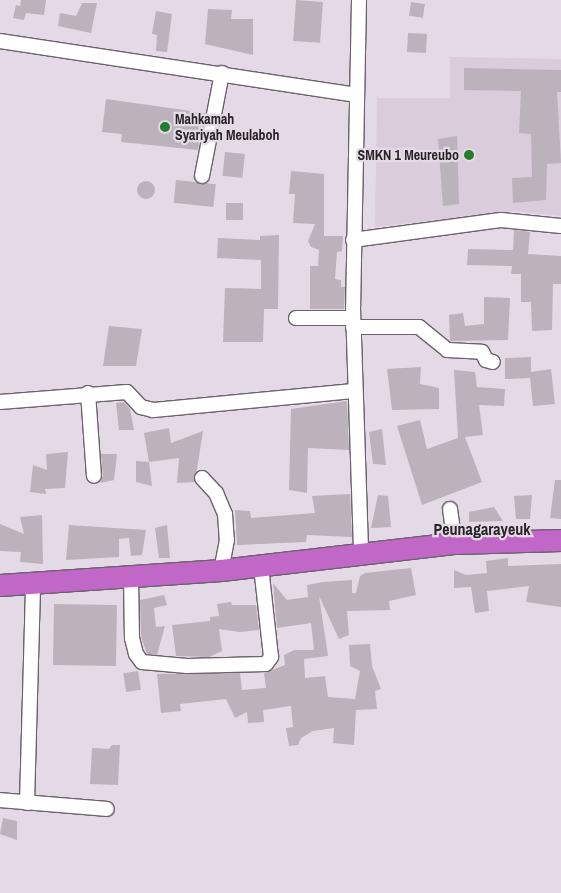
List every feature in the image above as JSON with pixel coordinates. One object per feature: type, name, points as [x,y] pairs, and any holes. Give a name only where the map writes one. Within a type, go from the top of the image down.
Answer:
[{"type":"highway","points":[[0,585],[222,570],[456,543],[561,540]]},
{"type":"street","points":[[359,0],[355,95],[358,324],[354,391],[361,554]]},
{"type":"street","points":[[0,41],[222,73],[355,95]]},
{"type":"street","points":[[202,176],[222,73]]},
{"type":"street","points":[[356,240],[501,220],[561,226]]},
{"type":"street","points":[[296,318],[419,328],[447,350],[482,352],[486,360],[493,362]]},
{"type":"street","points":[[0,402],[129,392],[141,407],[153,410],[354,391]]},
{"type":"street","points":[[88,394],[94,476]]},
{"type":"street","points":[[202,478],[216,493],[225,514],[227,540],[222,570]]},
{"type":"street","points":[[450,509],[456,543]]},
{"type":"street","points":[[131,576],[133,644],[136,654],[142,662],[187,666],[266,664],[271,657],[261,566]]},
{"type":"street","points":[[27,803],[33,583]]},
{"type":"street","points":[[0,800],[107,809]]},
{"type":"shaded area","name":"SMKN 1 Meureubo","points":[[450,57],[561,59],[561,216],[512,211],[375,227],[377,98],[450,98]]},
{"type":"building","points":[[21,0],[46,0],[44,15],[26,13],[24,20],[13,18],[16,5],[20,6]]},
{"type":"building","points":[[296,0],[323,2],[320,43],[293,41]]},
{"type":"building","points":[[411,2],[425,4],[423,18],[409,16]]},
{"type":"building","points":[[82,3],[97,3],[91,33],[58,26],[60,13],[76,16]]},
{"type":"building","points":[[208,9],[232,10],[231,19],[253,19],[253,55],[205,44]]},
{"type":"building","points":[[156,11],[172,14],[167,52],[156,51],[157,35],[152,34]]},
{"type":"building","points":[[408,33],[427,34],[426,53],[407,52]]},
{"type":"building","points":[[464,68],[561,70],[561,92],[557,92],[561,163],[547,164],[546,200],[513,203],[512,178],[532,177],[531,134],[519,133],[521,91],[464,90]]},
{"type":"building","points":[[106,99],[205,113],[198,150],[121,142],[122,134],[102,132]]},
{"type":"building","points":[[457,136],[459,204],[443,206],[438,139]]},
{"type":"building","points":[[225,152],[245,154],[242,178],[222,176]]},
{"type":"building","points":[[291,171],[324,174],[324,236],[343,236],[342,251],[337,252],[335,279],[341,280],[341,287],[345,287],[344,309],[310,309],[310,266],[318,266],[319,250],[311,247],[308,241],[315,224],[293,223],[295,194],[289,194]]},
{"type":"building","points":[[176,180],[216,184],[213,207],[174,203]]},
{"type":"building","points":[[142,181],[150,181],[155,186],[153,197],[142,199],[137,194],[137,186]]},
{"type":"building","points":[[226,203],[243,203],[243,220],[226,220]]},
{"type":"building","points":[[514,230],[530,232],[528,254],[561,256],[561,284],[553,284],[552,330],[532,331],[531,302],[521,302],[521,274],[511,274],[512,266],[467,265],[468,249],[513,250]]},
{"type":"building","points":[[279,235],[278,309],[264,309],[263,342],[223,342],[225,288],[261,289],[261,260],[217,258],[218,238],[260,240],[260,236]]},
{"type":"building","points":[[484,297],[510,298],[508,340],[450,341],[449,315],[463,313],[465,326],[484,324]]},
{"type":"building","points":[[109,326],[142,329],[136,366],[103,366]]},
{"type":"building","points":[[531,357],[531,372],[551,369],[555,404],[533,406],[530,378],[505,379],[505,358]]},
{"type":"building","points":[[421,367],[420,384],[439,388],[439,409],[392,410],[387,369]]},
{"type":"building","points":[[454,370],[475,372],[477,387],[505,389],[504,406],[479,405],[483,435],[465,437],[482,482],[422,505],[397,426],[420,420],[427,449],[458,438]]},
{"type":"building","points":[[347,401],[349,450],[308,448],[307,493],[289,490],[291,409]]},
{"type":"building","points":[[124,402],[130,409],[134,430],[119,430],[116,403]]},
{"type":"building","points":[[169,428],[171,443],[203,431],[195,482],[177,483],[179,458],[149,462],[144,433]]},
{"type":"building","points":[[382,429],[386,465],[373,464],[369,432]]},
{"type":"building","points":[[68,452],[65,488],[45,489],[46,494],[30,492],[33,465],[47,470],[46,454]]},
{"type":"building","points":[[101,454],[117,454],[114,480],[100,483],[103,476]]},
{"type":"building","points":[[136,461],[149,462],[152,486],[136,482]]},
{"type":"building","points":[[555,480],[561,480],[561,519],[550,518]]},
{"type":"building","points":[[350,494],[352,537],[307,535],[306,542],[237,545],[235,510],[250,511],[251,518],[315,513],[312,496]]},
{"type":"building","points":[[378,495],[388,496],[391,527],[371,528]]},
{"type":"building","points":[[532,495],[530,519],[516,519],[514,496]]},
{"type":"building","points":[[494,507],[503,521],[469,522],[469,512]]},
{"type":"building","points":[[42,515],[43,564],[20,562],[21,552],[0,551],[0,524],[24,534],[20,517]]},
{"type":"building","points":[[69,525],[146,530],[142,555],[131,556],[129,538],[119,539],[119,557],[66,560]]},
{"type":"building","points":[[167,525],[170,558],[159,558],[155,528]]},
{"type":"building","points":[[508,558],[508,566],[561,564],[561,607],[526,602],[529,586],[487,591],[489,611],[475,613],[471,587],[454,588],[454,570],[466,575],[487,573],[486,561]]},
{"type":"building","points":[[411,568],[416,595],[389,601],[390,610],[347,611],[349,635],[339,639],[319,596],[328,656],[304,659],[305,678],[325,676],[328,697],[355,699],[360,671],[350,666],[349,645],[370,644],[372,666],[381,689],[375,691],[377,709],[356,710],[354,745],[333,743],[334,728],[313,731],[301,738],[298,745],[289,746],[286,728],[293,727],[291,706],[263,710],[264,722],[248,723],[247,712],[235,718],[226,699],[180,704],[181,711],[161,713],[157,674],[240,673],[242,690],[266,688],[264,673],[285,665],[284,655],[294,650],[314,650],[311,623],[277,628],[273,583],[287,600],[308,597],[307,585],[323,582],[352,580],[352,593],[356,593],[360,576],[365,573]]},
{"type":"building","points":[[164,595],[167,605],[154,608],[156,627],[165,626],[157,655],[147,654],[141,637],[140,600]]},
{"type":"building","points":[[231,602],[232,605],[256,605],[259,630],[240,632],[219,629],[222,651],[209,657],[176,656],[172,625],[210,621],[210,617],[219,616],[217,604]]},
{"type":"building","points":[[54,604],[117,605],[116,666],[53,665]]},
{"type":"building","points":[[138,671],[141,690],[126,692],[123,673]]},
{"type":"building","points":[[112,745],[120,745],[118,785],[90,784],[92,748],[109,749]]},
{"type":"building","points":[[3,818],[17,821],[17,840],[0,834]]},
{"type":"place","name":"Mahkamah Syariyah Meulaboh","points":[[165,127]]},
{"type":"place","name":"SMKN 1 Meureubo","points":[[469,155]]},
{"type":"district","name":"Peunagarayeuk","points":[[482,529]]}]
